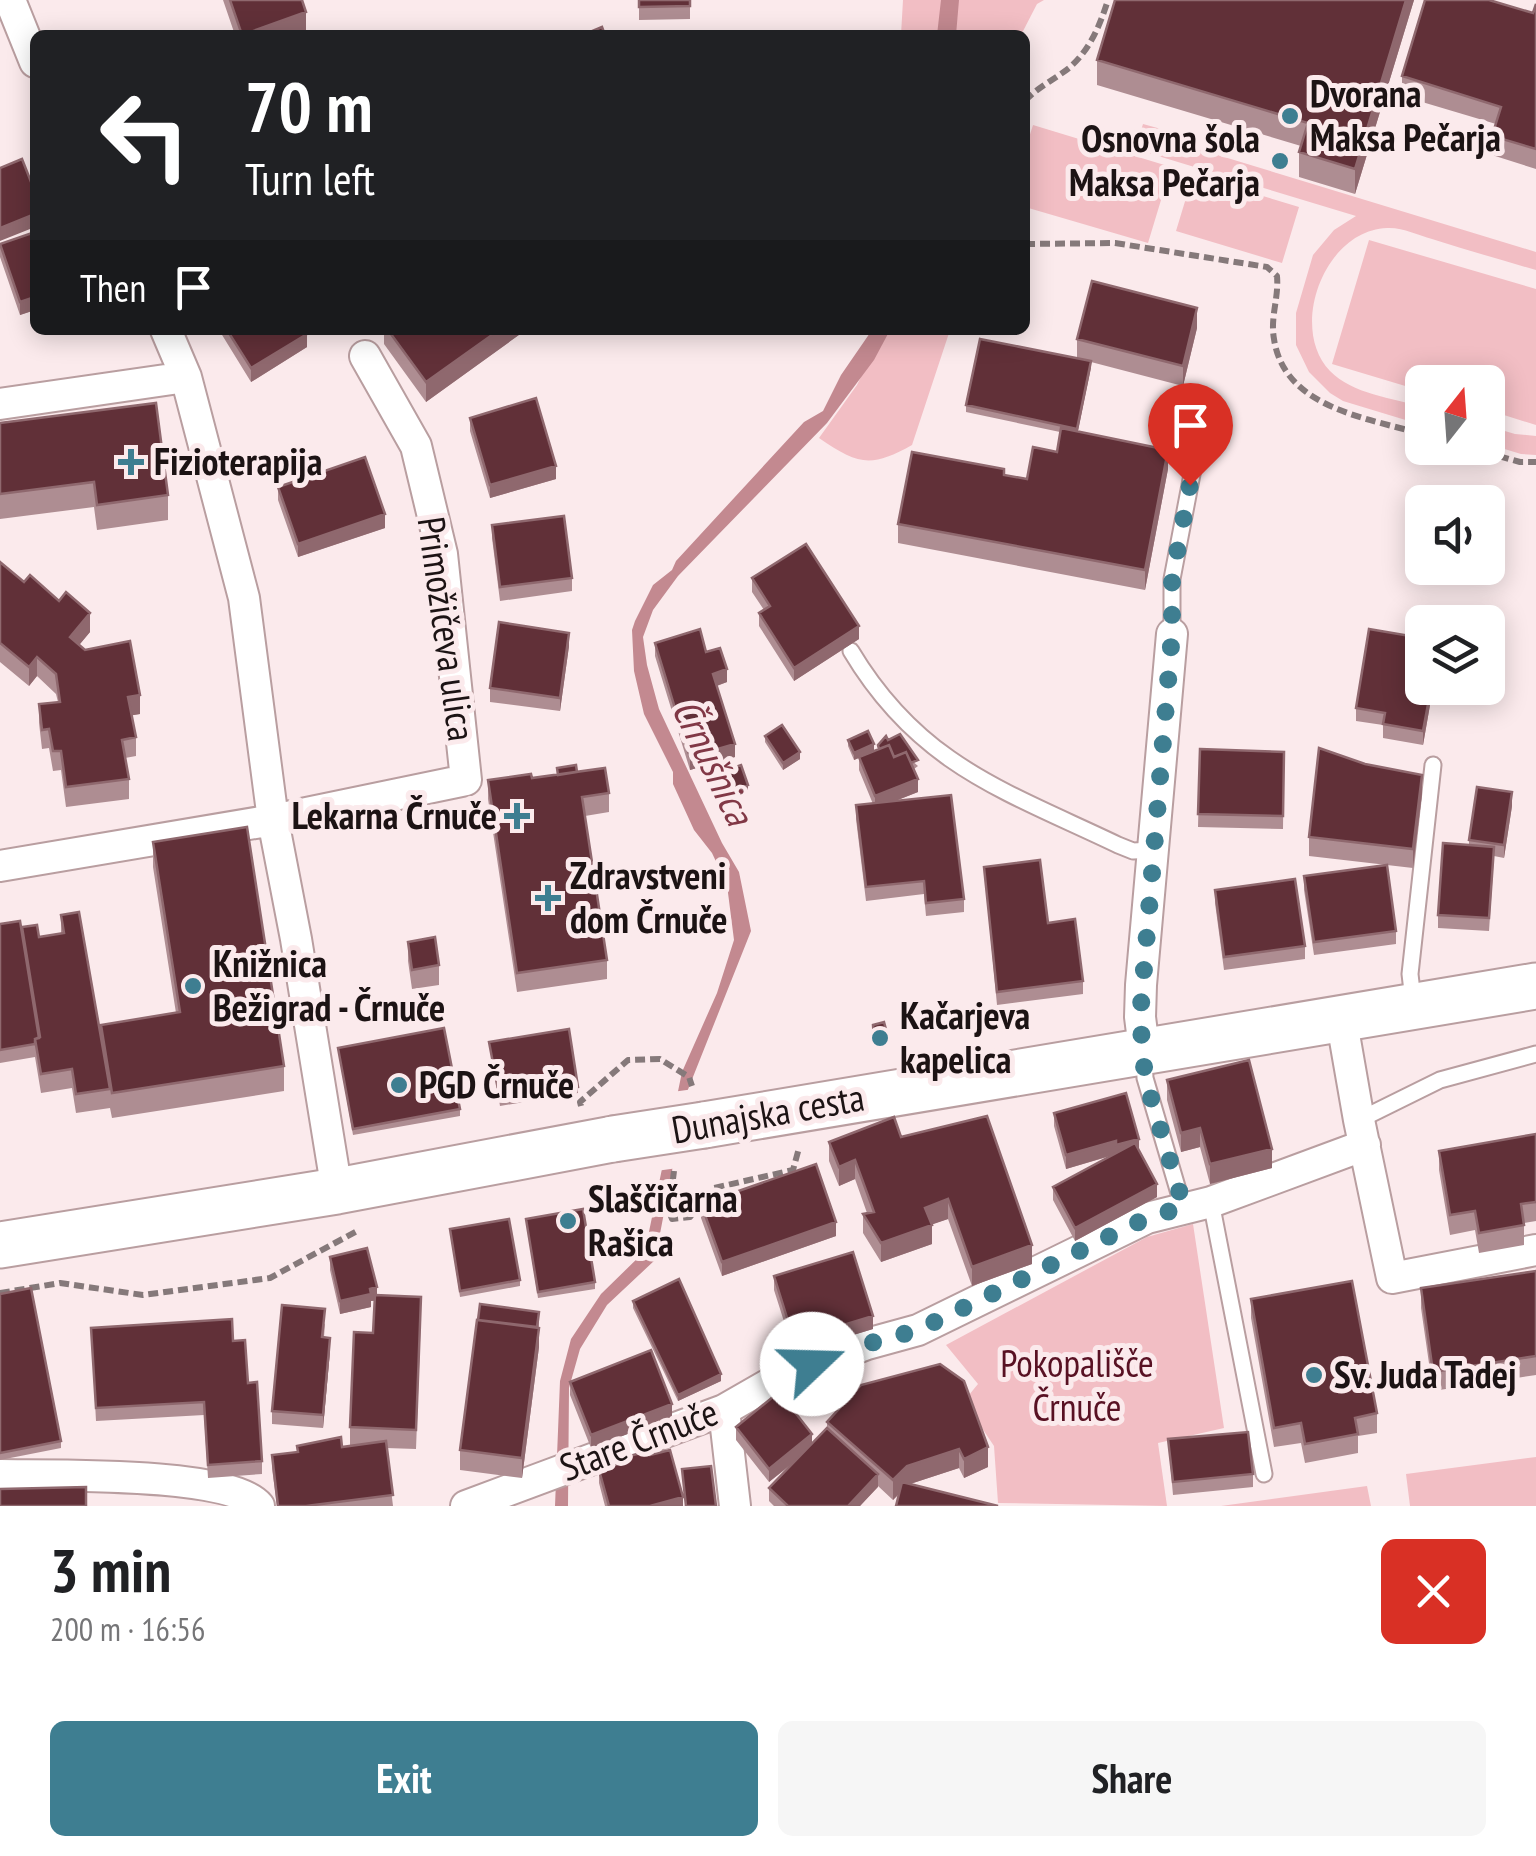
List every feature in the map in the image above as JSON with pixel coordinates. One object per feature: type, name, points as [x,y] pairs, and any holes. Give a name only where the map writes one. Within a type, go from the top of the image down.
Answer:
[{"type":"main road","name":"Dunajska cesta","points":[[0,1245],[337,1190],[614,1139],[698,1106],[1144,1050],[1536,986]]},
{"type":"street","points":[[10,0],[30,50]]},
{"type":"street","points":[[168,335],[186,378],[244,598],[272,820],[296,939],[337,1190]]},
{"type":"street","name":"Primožičeva ulica","points":[[0,866],[272,820],[466,780],[442,554],[416,446],[365,356]]},
{"type":"street","points":[[0,404],[186,378]]},
{"type":"street","points":[[1144,1050],[1141,986],[1172,634]]},
{"type":"street","points":[[1342,1017],[1392,1278],[1536,1250]]},
{"type":"street","name":"Stare Črnuče","points":[[466,1506],[724,1410],[785,1374],[918,1330],[1147,1218],[1197,1205],[1362,1133]]},
{"type":"street","points":[[724,1410],[736,1506]]},
{"type":"street","points":[[0,1475],[170,1480],[238,1492],[252,1497],[259,1506]]},
{"type":"lane","points":[[1172,634],[1172,579],[1202,422]]},
{"type":"lane","points":[[851,651],[870,684],[918,738],[964,771],[1118,845],[1133,851],[1153,850]]},
{"type":"lane","points":[[1413,1004],[1410,974],[1434,765]]},
{"type":"lane","points":[[1144,1050],[1145,1078],[1197,1205],[1264,1474]]},
{"type":"lane","points":[[1362,1133],[1440,1080],[1536,1054]]},
{"type":"path","points":[[1030,97],[1087,49],[1108,0]]},
{"type":"path","points":[[1030,244],[1116,243],[1266,267],[1277,276],[1272,318],[1274,343],[1282,365],[1295,383],[1310,397],[1405,428]]},
{"type":"path","points":[[1505,458],[1536,462]]},
{"type":"path","points":[[580,1102],[628,1060],[660,1059],[689,1077],[698,1106]]},
{"type":"path","points":[[673,1178],[669,1211],[672,1218],[690,1218],[714,1188],[792,1170],[801,1137]]},
{"type":"path","points":[[0,1293],[60,1283],[143,1295],[270,1278],[361,1229]]},
{"type":"green space","points":[[903,0],[1044,0],[1037,4],[1024,30],[901,30]]},
{"type":"green space","points":[[1143,124],[1190,137],[1188,146],[1536,252],[1536,270],[1398,229],[1365,233],[1346,245],[1331,263],[1313,307],[1312,330],[1318,352],[1339,379],[1405,402],[1405,420],[1343,401],[1330,393],[1309,372],[1296,345],[1296,313],[1313,255],[1334,230],[1356,216],[1135,149]]},
{"type":"green space","points":[[1033,125],[1171,167],[1148,243],[1030,208]]},
{"type":"green space","points":[[1193,175],[1299,207],[1282,263],[1176,231]]},
{"type":"green space","points":[[1369,240],[1536,289],[1536,425],[1505,415],[1505,365],[1405,365],[1405,386],[1332,364]]},
{"type":"green space","points":[[882,335],[948,335],[912,445],[886,457],[865,460],[844,454],[819,438],[857,385]]},
{"type":"green space","points":[[1505,431],[1536,436],[1536,455],[1505,449]]},
{"type":"green space","name":"Pokopališče Črnuče","points":[[1193,1224],[1224,1428],[1158,1443],[1167,1506],[998,1503],[994,1446],[964,1401],[978,1384],[946,1345],[1147,1237]]},
{"type":"green space","points":[[1536,1457],[1536,1506],[1410,1506],[1406,1474]]},
{"type":"green space","name":"Pokopališče Črnuče","points":[[1367,1486],[1371,1506],[1221,1506]]},
{"type":"shaded area","points":[[941,0],[959,0],[956,30],[938,30]]},
{"type":"shaded area","name":"Črnušnica","points":[[869,335],[887,335],[874,360],[827,423],[678,576],[653,610],[643,637],[659,709],[739,872],[751,931],[687,1092],[655,1260],[607,1305],[580,1349],[569,1388],[568,1506],[555,1506],[560,1381],[571,1339],[601,1294],[645,1251],[682,1072],[717,993],[734,940],[727,885],[712,853],[694,830],[673,784],[673,772],[644,714],[634,671],[632,630],[653,585],[672,570],[676,561],[804,422],[823,411],[841,375]]},
{"type":"pier","points":[[694,1089],[678,1168],[656,1171],[672,1092]]},
{"type":"building","points":[[230,0],[302,0],[306,12],[256,30],[240,30]]},
{"type":"building","points":[[639,0],[690,0],[690,6],[639,7]]},
{"type":"building","name":"Dvorana Maksa Pečarja","points":[[1115,0],[1406,0],[1355,169],[1299,152],[1308,123],[1097,60]]},
{"type":"building","points":[[1425,0],[1489,0],[1533,13],[1536,4],[1536,149],[1492,136],[1501,107],[1402,76]]},
{"type":"building","points":[[22,159],[30,179],[30,216],[0,228],[0,168]]},
{"type":"building","points":[[30,234],[30,299],[20,302],[0,244]]},
{"type":"building","points":[[1092,281],[1197,308],[1183,366],[1077,339]]},
{"type":"building","points":[[230,335],[305,335],[251,368]]},
{"type":"building","points":[[392,335],[492,335],[426,382]]},
{"type":"building","points":[[980,339],[1091,361],[1077,429],[966,405]]},
{"type":"building","points":[[536,398],[556,466],[490,485],[470,418]]},
{"type":"building","points":[[156,403],[168,495],[97,505],[94,482],[0,494],[0,423]]},
{"type":"building","points":[[1061,428],[1168,450],[1145,570],[898,524],[912,452],[1004,469],[1004,475],[1027,479],[1033,447],[1057,452]]},
{"type":"building","points":[[365,457],[385,514],[298,544],[278,487]]},
{"type":"building","points":[[564,516],[572,578],[500,587],[492,525]]},
{"type":"building","points":[[806,544],[859,626],[794,668],[759,613],[770,606],[752,578]]},
{"type":"building","points":[[0,562],[24,582],[30,575],[59,601],[66,592],[90,613],[70,637],[85,650],[130,641],[140,695],[128,697],[136,737],[122,740],[129,779],[66,787],[61,751],[53,751],[49,729],[42,730],[39,704],[60,702],[56,674],[37,657],[29,667],[0,643]]},
{"type":"building","points":[[499,622],[569,633],[560,698],[490,688]]},
{"type":"building","points":[[700,629],[706,652],[720,648],[727,669],[713,674],[735,744],[690,757],[655,643]]},
{"type":"building","points":[[1369,629],[1405,635],[1405,705],[1428,705],[1423,731],[1383,724],[1385,713],[1356,708]]},
{"type":"building","points":[[782,725],[800,752],[783,763],[765,736]]},
{"type":"building","points":[[868,731],[874,744],[854,753],[848,740]]},
{"type":"building","points":[[900,734],[918,760],[911,763],[906,752],[894,757],[889,745],[879,749],[886,736],[888,740]]},
{"type":"building","points":[[889,745],[894,757],[906,752],[918,779],[875,796],[859,757]]},
{"type":"building","points":[[1319,748],[1365,764],[1422,775],[1413,849],[1309,837]]},
{"type":"building","points":[[1200,749],[1284,752],[1283,816],[1198,814]]},
{"type":"building","points":[[576,765],[577,772],[558,775],[557,768]]},
{"type":"building","points":[[741,765],[748,785],[728,792],[721,772]]},
{"type":"building","name":"Zdravstveni dom Črnuče","points":[[605,768],[609,793],[582,797],[607,960],[517,973],[488,780]]},
{"type":"building","points":[[1477,787],[1512,792],[1504,845],[1469,840]]},
{"type":"building","points":[[951,795],[964,899],[926,903],[924,881],[866,887],[856,805]]},
{"type":"building","points":[[247,827],[284,1066],[112,1093],[101,1025],[180,1012],[153,842]]},
{"type":"building","points":[[1443,843],[1494,847],[1489,918],[1438,915]]},
{"type":"building","points":[[1040,860],[1048,923],[1075,919],[1083,981],[997,992],[984,867]]},
{"type":"building","points":[[1387,865],[1396,931],[1314,942],[1304,876]]},
{"type":"building","points":[[1295,879],[1305,946],[1224,957],[1215,890]]},
{"type":"building","points":[[79,912],[110,1089],[76,1094],[72,1069],[41,1074],[35,1039],[40,1037],[22,927],[37,925],[39,937],[64,933],[61,915]]},
{"type":"building","points":[[20,921],[39,1038],[35,1044],[0,1050],[0,924]]},
{"type":"building","points":[[435,937],[439,965],[412,970],[408,942]]},
{"type":"building","points":[[884,1022],[888,1037],[874,1039],[873,1025]]},
{"type":"building","name":"PGD Črnuče","points":[[444,1028],[460,1109],[353,1129],[338,1048]]},
{"type":"building","points":[[569,1029],[578,1087],[500,1100],[489,1042]]},
{"type":"building","points":[[1249,1060],[1272,1149],[1210,1164],[1200,1128],[1181,1133],[1167,1080]]},
{"type":"building","points":[[1126,1093],[1139,1139],[1066,1155],[1054,1113]]},
{"type":"building","points":[[987,1116],[1032,1245],[972,1267],[948,1199],[925,1208],[932,1225],[881,1243],[863,1214],[874,1212],[855,1160],[839,1167],[829,1142],[894,1117],[901,1137]]},
{"type":"building","points":[[1536,1134],[1536,1202],[1521,1204],[1524,1225],[1479,1233],[1475,1211],[1450,1215],[1439,1151]]},
{"type":"building","points":[[1135,1143],[1157,1184],[1075,1228],[1053,1187]]},
{"type":"building","points":[[816,1164],[836,1222],[722,1262],[701,1204]]},
{"type":"building","points":[[583,1209],[595,1282],[538,1292],[526,1219]]},
{"type":"building","points":[[509,1219],[520,1280],[460,1291],[450,1229]]},
{"type":"building","points":[[367,1248],[377,1287],[370,1289],[371,1294],[340,1301],[330,1257]]},
{"type":"building","points":[[853,1252],[873,1316],[794,1340],[774,1276]]},
{"type":"building","points":[[1536,1271],[1536,1356],[1433,1372],[1421,1288]]},
{"type":"building","points":[[679,1279],[721,1374],[678,1395],[633,1301]]},
{"type":"building","name":"Sv. Juda Tadej","points":[[1352,1281],[1377,1413],[1355,1418],[1358,1434],[1305,1444],[1301,1423],[1274,1428],[1251,1299]]},
{"type":"building","points":[[31,1288],[61,1441],[0,1453],[0,1294]]},
{"type":"building","points":[[375,1295],[421,1297],[416,1430],[350,1427],[354,1332],[373,1333]]},
{"type":"building","points":[[480,1304],[539,1312],[537,1327],[478,1320]]},
{"type":"building","points":[[282,1305],[325,1309],[322,1337],[330,1338],[323,1415],[272,1411]]},
{"type":"building","points":[[232,1319],[233,1341],[245,1340],[248,1383],[257,1382],[262,1461],[208,1465],[204,1402],[96,1408],[91,1328]]},
{"type":"building","points":[[477,1320],[539,1328],[522,1458],[460,1450]]},
{"type":"building","points":[[651,1350],[672,1404],[591,1435],[570,1382]]},
{"type":"building","points":[[940,1364],[964,1381],[988,1447],[964,1459],[959,1449],[907,1466],[893,1480],[827,1422],[861,1385]]},
{"type":"building","points":[[779,1392],[812,1434],[769,1469],[736,1427]]},
{"type":"building","points":[[827,1428],[878,1474],[848,1506],[788,1506],[769,1488]]},
{"type":"building","points":[[1248,1432],[1253,1474],[1173,1482],[1168,1439]]},
{"type":"building","points":[[341,1437],[342,1447],[386,1441],[393,1495],[278,1506],[272,1455],[298,1452],[297,1446]]},
{"type":"building","points":[[670,1450],[683,1497],[650,1506],[609,1506],[599,1470],[624,1462],[622,1458]]},
{"type":"building","points":[[711,1466],[716,1506],[686,1506],[682,1469]]},
{"type":"building","points":[[902,1482],[998,1506],[896,1506]]},
{"type":"building","points":[[86,1487],[86,1506],[0,1506],[0,1489]]},
{"type":"place","name":"Dvorana Maksa Pečarja","points":[[1290,116]]},
{"type":"place","name":"Osnovna šola Maksa Pečarja","points":[[1280,161]]},
{"type":"place","name":"Fizioterapija","points":[[131,462]]},
{"type":"place","name":"Lekarna Črnuče","points":[[517,816]]},
{"type":"place","name":"Zdravstveni dom Črnuče","points":[[548,898]]},
{"type":"place","name":"Knižnica Bežigrad - Črnuče","points":[[193,986]]},
{"type":"place","name":"Kačarjeva kapelica","points":[[880,1038]]},
{"type":"place","name":"PGD Črnuče","points":[[399,1085]]},
{"type":"place","name":"Slaščičarna Rašica","points":[[568,1221]]},
{"type":"place","name":"Sv. Juda Tadej","points":[[1314,1375]]},
{"type":"route","points":[[812,1364],[918,1330],[1147,1218],[1184,1207],[1145,1078],[1140,1017],[1172,634],[1172,579],[1190,485]]}]
